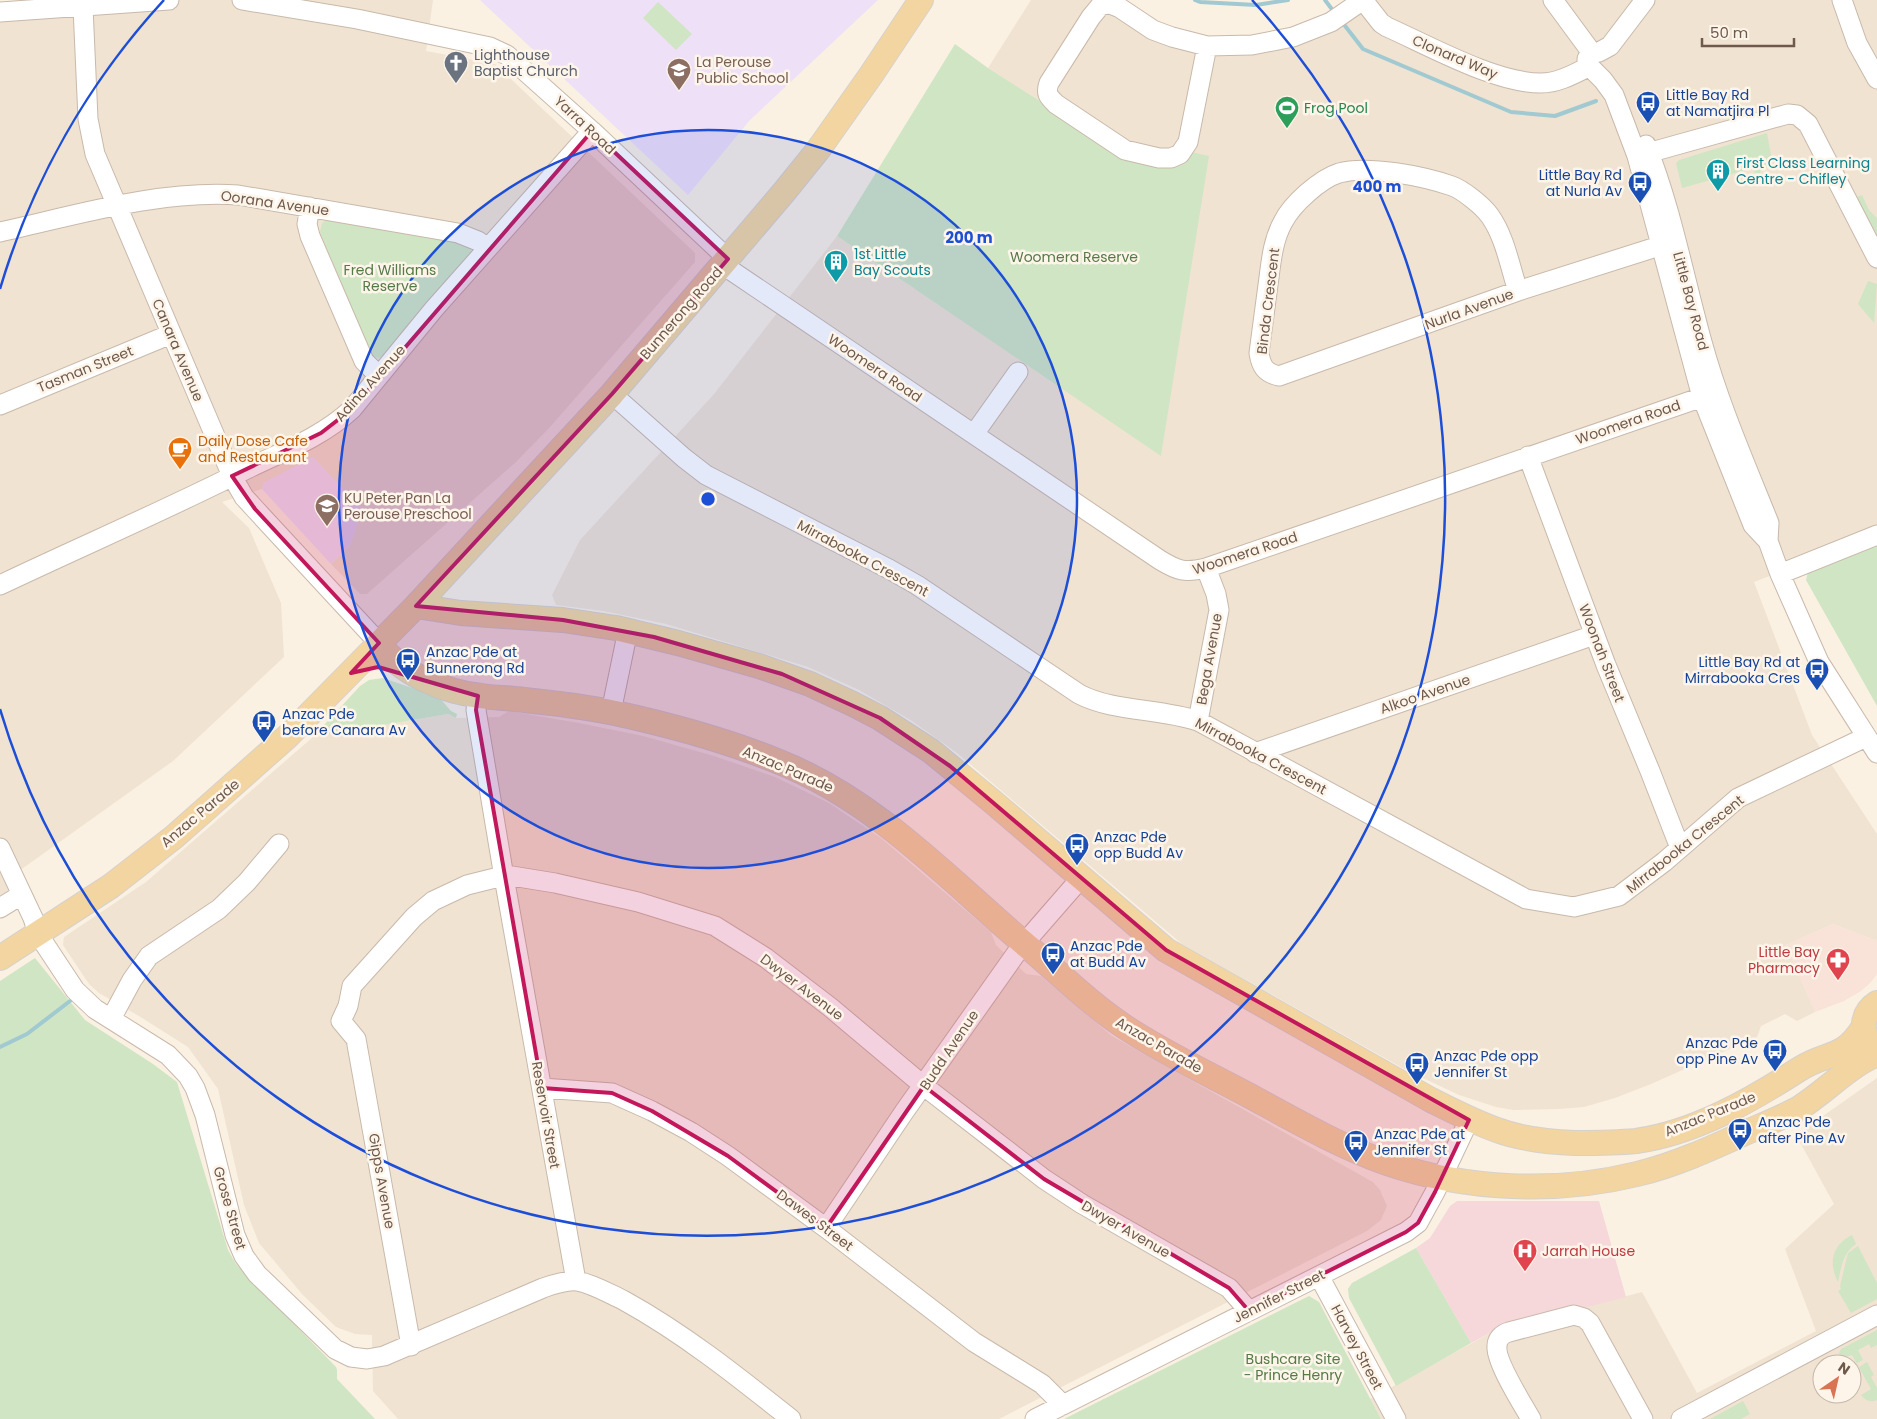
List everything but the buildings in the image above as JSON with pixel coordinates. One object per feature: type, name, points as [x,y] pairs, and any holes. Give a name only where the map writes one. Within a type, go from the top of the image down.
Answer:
[{"type":"main road","name":"Bunnerong Road","points":[[416,606],[612,394],[726,262],[818,150],[922,0]]},
{"type":"main road","name":"Anzac Parade","points":[[0,958],[111,886],[174,837],[288,736],[416,606],[462,613],[563,620],[628,630],[729,657],[782,674],[832,694],[873,715],[932,751],[1155,942],[1177,957],[1431,1100],[1469,1120],[1510,1134],[1551,1141],[1608,1143],[1647,1138],[1693,1124],[1745,1103],[1811,1062],[1831,1057],[1845,1049],[1856,1039],[1863,1028],[1866,1014],[1877,1003]]},
{"type":"main road","name":"Anzac Parade","points":[[380,643],[387,655],[412,674],[450,689],[478,696],[521,699],[611,712],[712,738],[778,762],[830,786],[884,822],[1111,1017],[1137,1034],[1294,1120],[1336,1141],[1390,1164],[1442,1177],[1484,1183],[1548,1186],[1594,1182],[1654,1169],[1706,1151],[1779,1118],[1806,1103],[1862,1061],[1877,1054]]},
{"type":"main road","points":[[351,673],[371,667],[399,674],[412,674]]},
{"type":"main road","points":[[1863,1028],[1867,1040],[1877,1050]]},
{"type":"street","points":[[0,12],[169,0]]},
{"type":"street","name":"Yarra Road","points":[[242,0],[357,19],[490,47],[507,55],[592,132],[726,262]]},
{"type":"street","points":[[1207,46],[1188,142],[1180,154],[1171,158],[1159,158],[1125,150],[1056,104],[1046,91],[1048,84],[1101,5],[1110,4],[1120,8],[1153,30],[1207,46],[1252,45],[1293,37],[1337,17],[1363,0]]},
{"type":"street","name":"Clonard Way","points":[[1363,0],[1381,23],[1387,27],[1501,77],[1542,83],[1562,79],[1597,61]]},
{"type":"street","name":"Little Bay Road","points":[[1553,0],[1597,61],[1603,80],[1614,95],[1643,154],[1709,394],[1753,525],[1768,541],[1780,574],[1820,662],[1872,741],[1877,753]]},
{"type":"street","points":[[1597,61],[1645,0]]},
{"type":"street","points":[[1597,61],[1615,52],[1654,0]]},
{"type":"street","points":[[1842,0],[1858,43],[1877,79]]},
{"type":"street","name":"Canara Avenue","points":[[83,7],[88,119],[96,154],[116,206],[232,476],[244,497],[380,643]]},
{"type":"street","points":[[1643,154],[1788,114],[1798,115],[1808,124],[1877,258]]},
{"type":"street","name":"Adina Avenue","points":[[0,585],[232,476],[321,433],[338,422],[352,409],[434,309],[592,132]]},
{"type":"street","name":"Binda Crescent","points":[[1266,370],[1261,363],[1258,353],[1273,248],[1283,222],[1294,206],[1321,182],[1338,174],[1359,170],[1376,170],[1453,186],[1469,196],[1490,215],[1500,234],[1518,291]]},
{"type":"street","name":"Oorana Avenue","points":[[0,232],[148,200],[219,194],[238,195],[458,233],[478,240],[488,248]]},
{"type":"street","points":[[310,207],[307,224],[310,236],[364,361],[379,376]]},
{"type":"street","name":"Nurla Avenue","points":[[1266,370],[1271,375],[1278,376],[1518,291],[1668,243]]},
{"type":"street","name":"Woomera Road","points":[[726,262],[974,434],[1174,568],[1188,572],[1206,568],[1709,394]]},
{"type":"street","name":"Tasman Street","points":[[0,404],[171,334]]},
{"type":"street","points":[[974,434],[1018,372]]},
{"type":"street","name":"Mirrabooka Crescent","points":[[612,394],[706,475],[903,577],[1079,694],[1090,700],[1164,712],[1198,721],[1526,899],[1574,906],[1620,896],[1738,798],[1872,741]]},
{"type":"street","name":"Woonah Street","points":[[1528,456],[1594,635],[1680,848]]},
{"type":"street","points":[[1780,574],[1877,535]]},
{"type":"street","name":"Bega Avenue","points":[[1198,721],[1219,610],[1216,594],[1206,568]]},
{"type":"street","points":[[611,712],[628,630]]},
{"type":"street","name":"Alkoo Avenue","points":[[1255,753],[1594,635]]},
{"type":"street","name":"Reservoir Street","points":[[478,696],[476,710],[576,1281]]},
{"type":"street","points":[[111,1018],[132,980],[149,956],[219,909],[246,882],[279,844]]},
{"type":"street","name":"Grose Street","points":[[0,848],[33,918],[38,934],[75,990],[90,1005],[168,1055],[179,1065],[195,1088],[205,1116],[235,1235],[244,1256],[256,1274],[335,1349],[352,1357],[367,1359],[384,1356],[412,1346],[543,1288],[558,1283],[576,1281]]},
{"type":"street","name":"Dwyer Avenue","points":[[341,1021],[348,1006],[352,986],[414,918],[433,901],[467,885],[504,876],[555,883],[638,902],[715,926],[766,958],[830,1006],[924,1086],[1044,1179],[1082,1204],[1229,1288],[1249,1311]]},
{"type":"street","name":"Budd Avenue","points":[[826,1228],[904,1112],[1024,943],[1081,878]]},
{"type":"street","points":[[0,908],[21,895]]},
{"type":"street","name":"Gipps Avenue","points":[[341,1021],[356,1039],[412,1346]]},
{"type":"street","name":"Dawes Street","points":[[542,1088],[612,1094],[691,1132],[728,1156],[826,1228],[974,1342],[1042,1384],[1063,1405]]},
{"type":"street","name":"Jennifer Street","points":[[1035,1419],[1406,1232],[1418,1223],[1469,1120]]},
{"type":"street","name":"Harvey Street","points":[[1319,1276],[1396,1419]]},
{"type":"street","points":[[576,1281],[607,1292],[674,1330],[791,1419]]},
{"type":"street","points":[[1531,1419],[1501,1363],[1497,1350],[1498,1342],[1503,1335],[1509,1332],[1574,1315],[1584,1318],[1590,1323],[1643,1419]]},
{"type":"street","points":[[1682,1419],[1877,1315]]},
{"type":"highlighted area","points":[[592,131],[728,259],[612,394],[416,606],[563,620],[654,637],[782,674],[880,718],[950,766],[1166,950],[1469,1120],[1435,1192],[1418,1223],[1406,1232],[1249,1311],[1229,1288],[1044,1179],[924,1086],[826,1228],[728,1156],[652,1111],[612,1093],[542,1088],[476,710],[478,696],[378,667],[351,673],[379,643],[255,509],[232,476],[321,433],[352,409]]},
{"type":"shaded area","points":[[151,0],[433,0],[426,51],[495,64],[695,253],[695,262],[550,427],[516,462],[367,594],[360,594],[331,564],[351,544],[264,482],[262,489],[222,502],[249,528],[281,603],[284,657],[173,761],[12,876],[21,895],[0,908],[0,12]]},
{"type":"shaded area","name":"La Perouse Public School","points":[[480,0],[878,0],[750,120],[688,195]]},
{"type":"shaded area","points":[[1031,0],[1108,0],[1153,30],[1252,45],[1363,0],[1877,0],[1877,535],[1754,582],[1812,735],[1877,834],[1877,941],[1833,924],[1786,945],[1815,1012],[1797,1021],[1785,1014],[1761,1026],[1757,1037],[1615,1098],[1584,1107],[1559,1109],[1513,1110],[1496,1107],[1459,1095],[1406,1070],[1182,944],[957,753],[912,721],[859,690],[808,667],[666,624],[603,611],[556,605],[552,595],[580,540],[714,394],[837,236],[1161,455],[1180,331],[1116,149],[988,68]]},
{"type":"shaded area","name":"KU Peter Pan La Perouse Preschool","points":[[313,457],[362,509],[351,544],[331,564],[262,489],[263,483]]},
{"type":"shaded area","points":[[509,711],[643,736],[714,756],[775,777],[829,803],[881,838],[991,932],[996,945],[1026,974],[1041,976],[1112,1036],[1373,1182],[1380,1190],[1387,1206],[1381,1220],[1367,1231],[999,1419],[398,1419],[373,1391],[372,1335],[355,1334],[336,1327],[302,1294],[259,1243],[244,1205],[218,1089],[188,1047],[99,993],[89,984],[63,945],[64,937],[146,882],[313,737],[448,714],[456,718],[499,717]]},
{"type":"shaded area","points":[[1833,924],[1877,941],[1877,974],[1861,991],[1844,1001],[1815,1012],[1786,945]]},
{"type":"shaded area","points":[[1877,1078],[1877,1419],[1381,1419],[1370,1399],[1503,1326],[1544,1318],[1642,1292],[1697,1393],[1816,1331],[1785,1249],[1834,1204],[1796,1135]]},
{"type":"shaded area","name":"Jarrah House","points":[[1457,1201],[1599,1201],[1626,1297],[1544,1318],[1503,1326],[1471,1343],[1416,1248],[1430,1238],[1450,1206]]},
{"type":"green space","points":[[658,2],[692,34],[676,50],[643,18]]},
{"type":"green space","name":"Woomera Reserve","points":[[955,44],[988,68],[1116,149],[1191,152],[1209,156],[1161,456],[837,236]]},
{"type":"green space","points":[[1767,133],[1773,166],[1762,168],[1760,173],[1755,173],[1753,168],[1682,188],[1676,163],[1679,160]]},
{"type":"green space","points":[[1862,195],[1869,210],[1877,218],[1877,236],[1854,198]]},
{"type":"green space","name":"Fred Williams Reserve","points":[[328,219],[467,244],[471,249],[471,256],[382,357],[377,358],[370,354],[320,232],[322,223]]},
{"type":"green space","points":[[1868,281],[1877,284],[1874,323],[1858,304]]},
{"type":"green space","points":[[1877,544],[1877,706],[1806,580],[1808,572]]},
{"type":"green space","points":[[383,678],[439,697],[451,711],[457,714],[456,718],[448,714],[313,737],[360,686],[369,680]]},
{"type":"green space","points":[[35,958],[85,1020],[153,1064],[177,1082],[228,1250],[236,1264],[336,1367],[337,1379],[375,1419],[0,1419],[0,981]]},
{"type":"green space","points":[[1852,1235],[1856,1244],[1845,1256],[1838,1282],[1833,1268],[1834,1255],[1840,1244]]},
{"type":"green space","points":[[1858,1246],[1877,1283],[1877,1299],[1851,1313],[1838,1291],[1841,1289],[1840,1286],[1848,1253]]},
{"type":"green space","name":"Bushcare Site - Prince Henry","points":[[1416,1248],[1471,1343],[1396,1386],[1349,1298],[1348,1289],[1352,1283]]},
{"type":"green space","name":"Bushcare Site - Prince Henry","points":[[1309,1296],[1319,1302],[1381,1419],[1064,1419]]},
{"type":"green space","points":[[1877,1330],[1877,1345],[1871,1348],[1869,1344],[1858,1350],[1860,1354],[1840,1354],[1841,1349]]},
{"type":"green space","points":[[1867,1362],[1874,1375],[1871,1377],[1877,1388],[1877,1400],[1866,1400],[1862,1396],[1871,1389],[1862,1373],[1862,1365]]},
{"type":"green space","points":[[1743,1401],[1750,1414],[1741,1419],[1710,1419]]},
{"type":"waterway","points":[[1195,0],[1200,2],[1256,5],[1288,0]]},
{"type":"waterway","points":[[1325,0],[1334,12]]},
{"type":"waterway","points":[[1342,22],[1363,49],[1511,112],[1555,116],[1596,101]]},
{"type":"waterway","points":[[0,1047],[27,1034],[70,1001]]},
{"type":"place","name":"Lighthouse Baptist Church","points":[[456,84]]},
{"type":"place","name":"La Perouse Public School","points":[[679,91]]},
{"type":"place","name":"Little Bay Rd at Namatjira Pl","points":[[1648,124]]},
{"type":"place","name":"Frog Pool","points":[[1287,129]]},
{"type":"place","name":"First Class Learning Centre - Chifley","points":[[1718,192]]},
{"type":"place","name":"Little Bay Rd at Nurla Av","points":[[1640,204]]},
{"type":"place","name":"1st Little Bay Scouts","points":[[836,283]]},
{"type":"place","name":"Daily Dose Cafe and Restaurant","points":[[180,470]]},
{"type":"place","name":"KU Peter Pan La Perouse Preschool","points":[[327,527]]},
{"type":"place","name":"Anzac Pde at Bunnerong Rd","points":[[408,681]]},
{"type":"place","name":"Little Bay Rd at Mirrabooka Cres","points":[[1817,691]]},
{"type":"place","name":"Anzac Pde before Canara Av","points":[[264,743]]},
{"type":"place","name":"Anzac Pde opp Budd Av","points":[[1077,866]]},
{"type":"place","name":"Anzac Pde at Budd Av","points":[[1053,975]]},
{"type":"place","name":"Little Bay Pharmacy","points":[[1838,981]]},
{"type":"place","name":"Anzac Pde opp Pine Av","points":[[1775,1072]]},
{"type":"place","name":"Anzac Pde opp Jennifer St","points":[[1417,1085]]},
{"type":"place","name":"Anzac Pde after Pine Av","points":[[1740,1151]]},
{"type":"place","name":"Anzac Pde at Jennifer St","points":[[1356,1163]]},
{"type":"place","name":"Jarrah House","points":[[1525,1272]]}]
